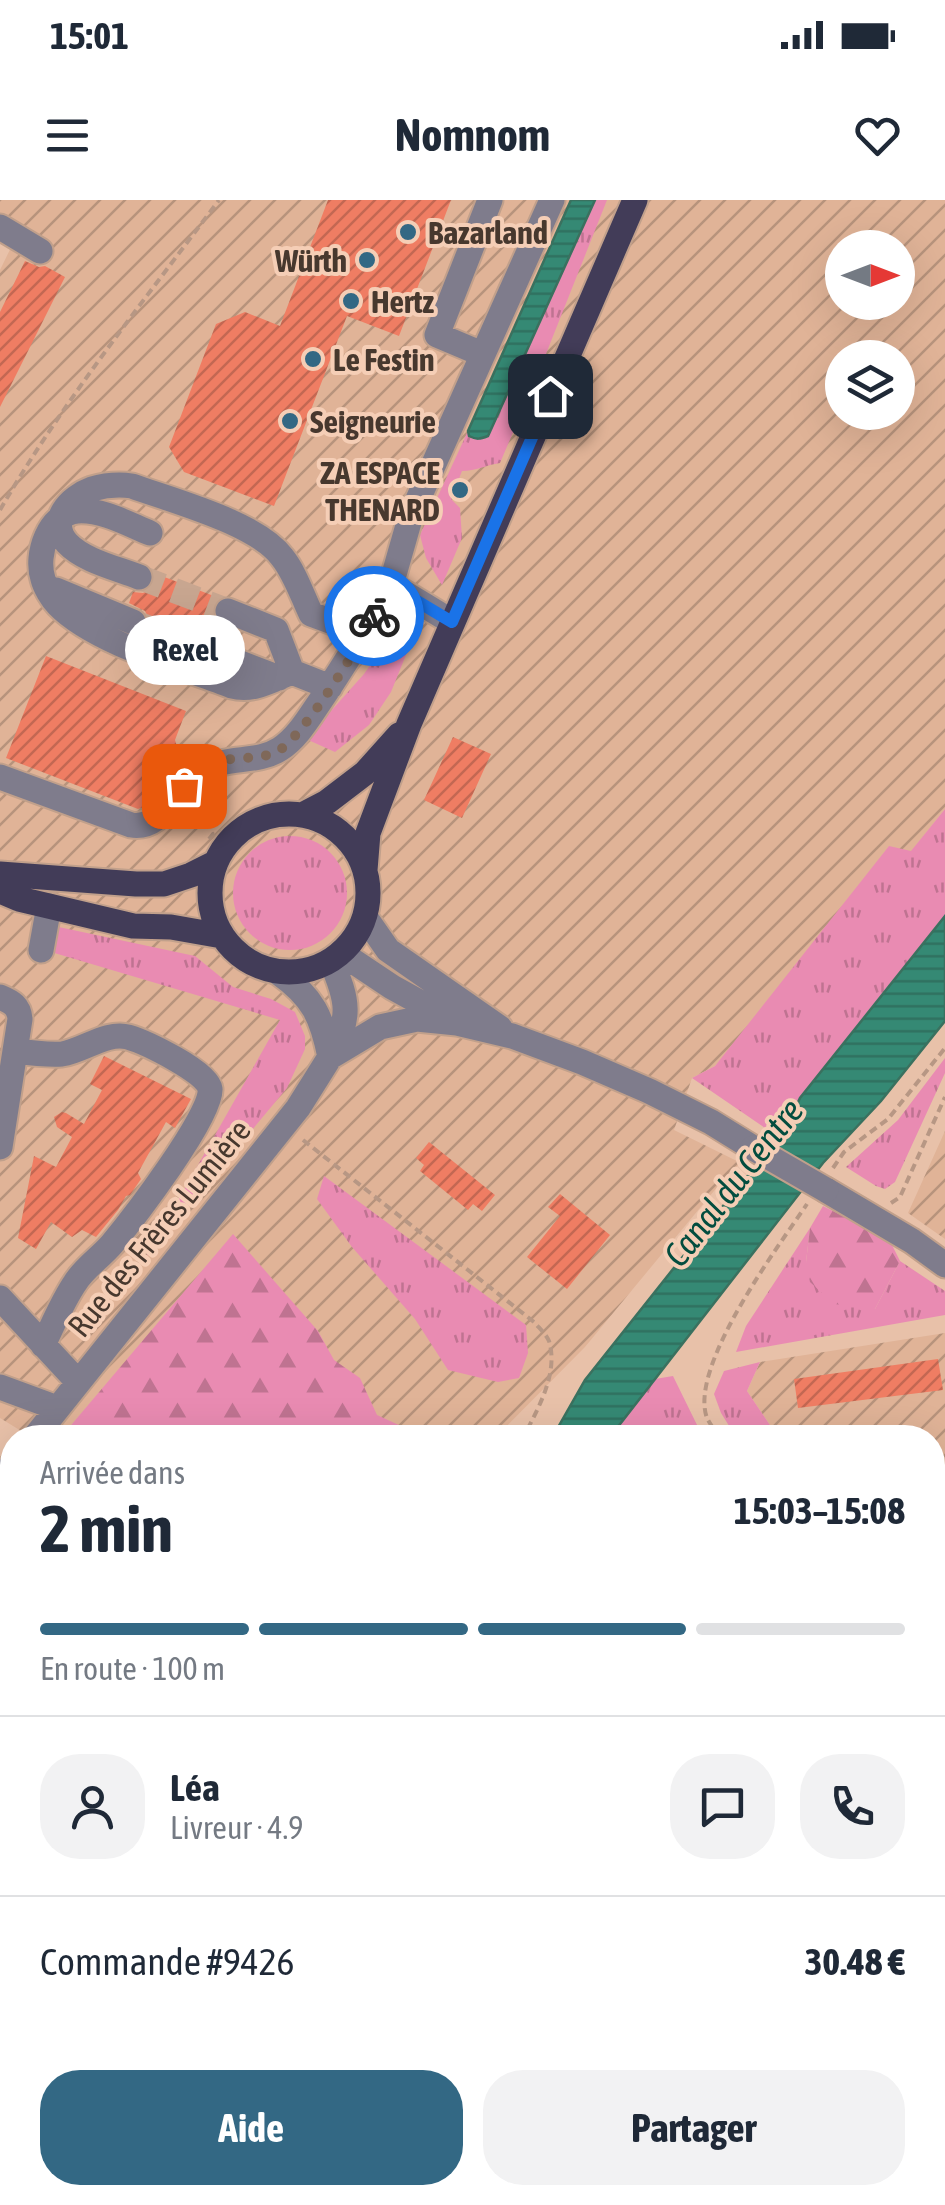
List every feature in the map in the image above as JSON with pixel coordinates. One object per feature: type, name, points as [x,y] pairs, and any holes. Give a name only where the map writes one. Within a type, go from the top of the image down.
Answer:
[{"type":"main road","points":[[365,870],[341,833],[316,818],[283,814],[264,818],[246,826],[223,848],[215,863],[210,882],[214,919],[232,950],[246,961],[279,972],[314,969],[351,943],[365,917],[368,901],[368,833],[409,724],[636,200]]},
{"type":"main road","points":[[302,814],[327,802],[365,773],[409,724]]},
{"type":"main road","points":[[0,874],[164,884],[215,863]]},
{"type":"main road","points":[[0,892],[133,926],[171,927],[222,936]]},
{"type":"street","points":[[482,354],[438,335],[490,200]]},
{"type":"street","points":[[0,776],[141,826],[158,818],[184,786],[217,762],[256,758],[278,750],[296,736],[365,634],[390,585],[411,515],[552,200]]},
{"type":"street","points":[[0,227],[40,251]]},
{"type":"street","points":[[285,675],[244,690],[121,644],[70,615],[57,604],[43,581],[40,564],[48,532],[69,504],[90,490],[117,484],[132,486],[263,538],[282,556],[311,614],[365,634]]},
{"type":"street","points":[[59,518],[74,511],[92,512],[150,533]]},
{"type":"street","points":[[59,518],[60,534],[70,546],[139,577]]},
{"type":"street","points":[[43,581],[60,593],[133,622]]},
{"type":"street","points":[[390,585],[452,622]]},
{"type":"street","points":[[228,611],[276,630],[285,675]]},
{"type":"street","points":[[212,652],[330,687]]},
{"type":"street","points":[[41,950],[50,906]]},
{"type":"street","points":[[365,917],[388,950],[512,1036]]},
{"type":"street","points":[[336,957],[457,1023],[512,1036],[649,1091],[822,1187],[945,1266]]},
{"type":"street","name":"Rue des Frères Lumière","points":[[44,1425],[309,1092],[343,1032],[343,989],[336,957]]},
{"type":"street","points":[[279,972],[297,986],[317,1011],[330,1057]]},
{"type":"street","points":[[0,997],[20,1011],[0,1147]]},
{"type":"street","name":"Rue des Frères Lumière","points":[[330,1057],[380,1027],[416,1018],[457,1023]]},
{"type":"street","points":[[16,1051],[63,1054],[114,1036],[129,1037],[183,1064],[210,1086],[206,1106],[166,1172],[110,1247],[75,1282],[43,1345]]},
{"type":"street","points":[[0,1298],[78,1382]]},
{"type":"street","points":[[0,1387],[57,1408]]},
{"type":"path","points":[[0,510],[83,385],[219,200]]},
{"type":"path","points":[[712,1425],[706,1416],[706,1384],[724,1332],[844,1152],[888,1120],[945,1048]]},
{"type":"path","points":[[885,1203],[900,1196],[945,1097]]},
{"type":"path","points":[[284,1124],[548,1337],[552,1358],[549,1374],[529,1425]]},
{"type":"shaded area","points":[[0,200],[945,200],[945,809],[911,852],[715,1066],[692,1078],[674,1130],[741,1163],[585,1347],[508,1425],[361,1425],[158,1326],[71,1425],[11,1425],[0,1418],[0,270],[21,227],[0,215]]},
{"type":"shaded area","points":[[945,1131],[945,1239],[908,1213]]},
{"type":"shaded area","points":[[945,1333],[945,1425],[770,1425],[747,1391],[760,1362]]},
{"type":"green space","points":[[595,200],[607,200],[500,463],[462,471],[451,499],[460,508],[462,538],[442,585],[426,558],[420,535],[468,431],[469,436],[488,436]]},
{"type":"green space","points":[[393,633],[406,634],[410,645],[391,692],[369,725],[335,752],[306,739],[364,674]]},
{"type":"green space","points":[[945,809],[945,916],[800,1098],[781,1139],[692,1078],[715,1066],[889,846],[911,851]]},
{"type":"green space","points":[[290,836],[312,841],[330,853],[342,871],[347,893],[342,915],[330,933],[312,945],[290,950],[268,945],[250,933],[238,915],[233,893],[238,871],[250,853],[268,841]]},
{"type":"green space","points":[[54,926],[195,956],[233,987],[271,999],[295,1012],[305,1036],[305,1049],[287,1088],[146,1257],[280,1020],[51,952]]},
{"type":"green space","points":[[945,1058],[945,1073],[895,1182],[885,1189],[846,1167],[898,1120]]},
{"type":"green space","points":[[324,1176],[526,1325],[528,1353],[519,1378],[498,1382],[448,1370],[415,1319],[352,1247],[317,1199]]},
{"type":"green space","points":[[823,1206],[889,1239],[900,1261],[875,1309],[834,1304],[810,1282],[806,1262],[810,1228]]},
{"type":"green space","points":[[810,1228],[806,1262],[875,1309],[900,1261],[945,1291],[945,1315],[736,1352],[746,1326]]},
{"type":"green space","points":[[233,1234],[318,1331],[334,1360],[360,1378],[377,1415],[399,1425],[71,1425]]},
{"type":"green space","points":[[760,1362],[747,1391],[770,1425],[728,1425],[714,1394],[724,1371]]},
{"type":"green space","points":[[673,1376],[697,1425],[620,1425],[655,1379]]},
{"type":"water","points":[[571,200],[595,200],[488,436],[469,436],[468,431]]},
{"type":"water","points":[[945,916],[945,1021],[881,1101],[823,1163],[619,1425],[559,1425],[585,1380],[746,1177],[759,1170],[781,1139],[800,1098]]},
{"type":"building","points":[[328,200],[451,200],[399,336],[347,316],[274,506],[184,472],[169,447],[216,324],[245,312],[280,326]]},
{"type":"building","points":[[25,261],[65,277],[0,407],[0,312]]},
{"type":"building","points":[[154,573],[219,598],[212,612],[222,626],[218,637],[201,640],[196,656],[142,636],[149,619],[145,611],[129,603],[133,592],[150,589]]},
{"type":"building","points":[[46,656],[186,711],[175,740],[180,756],[177,770],[158,784],[146,806],[138,809],[6,758]]},
{"type":"building","points":[[453,737],[491,754],[462,818],[424,800]]},
{"type":"building","points":[[104,1056],[191,1099],[175,1128],[166,1122],[138,1173],[141,1179],[96,1237],[82,1230],[72,1237],[51,1222],[36,1249],[18,1238],[34,1156],[56,1167],[72,1137],[57,1127],[54,1117],[62,1112],[84,1124],[102,1090],[90,1084]]},
{"type":"building","points":[[429,1142],[495,1195],[482,1211],[473,1204],[468,1210],[420,1171],[424,1165],[416,1158]]},
{"type":"building","points":[[560,1194],[610,1235],[567,1289],[527,1257],[560,1216],[548,1207]]},
{"type":"building","points":[[938,1359],[943,1390],[798,1408],[794,1379]]},
{"type":"tunnel","points":[[139,577],[228,611]]},
{"type":"tunnel","points":[[133,622],[212,652]]},
{"type":"way so far","points":[[184,786],[217,762],[256,758],[278,750],[296,736],[349,660],[374,616]]},
{"type":"place","name":"Bazarland","points":[[408,232]]},
{"type":"place","name":"Würth","points":[[367,260]]},
{"type":"place","name":"Hertz","points":[[351,301]]},
{"type":"place","name":"Le Festin","points":[[313,359]]},
{"type":"place","name":"Seigneurie","points":[[290,421]]},
{"type":"place","name":"ZA ESPACE THENARD","points":[[460,490]]},
{"type":"place","name":"Rexel","points":[[184,786]]},
{"type":"route","points":[[374,616],[390,585],[452,622],[550,396]]},
{"type":"water label","name":"Canal du Centre","points":[[733,1182]]}]
